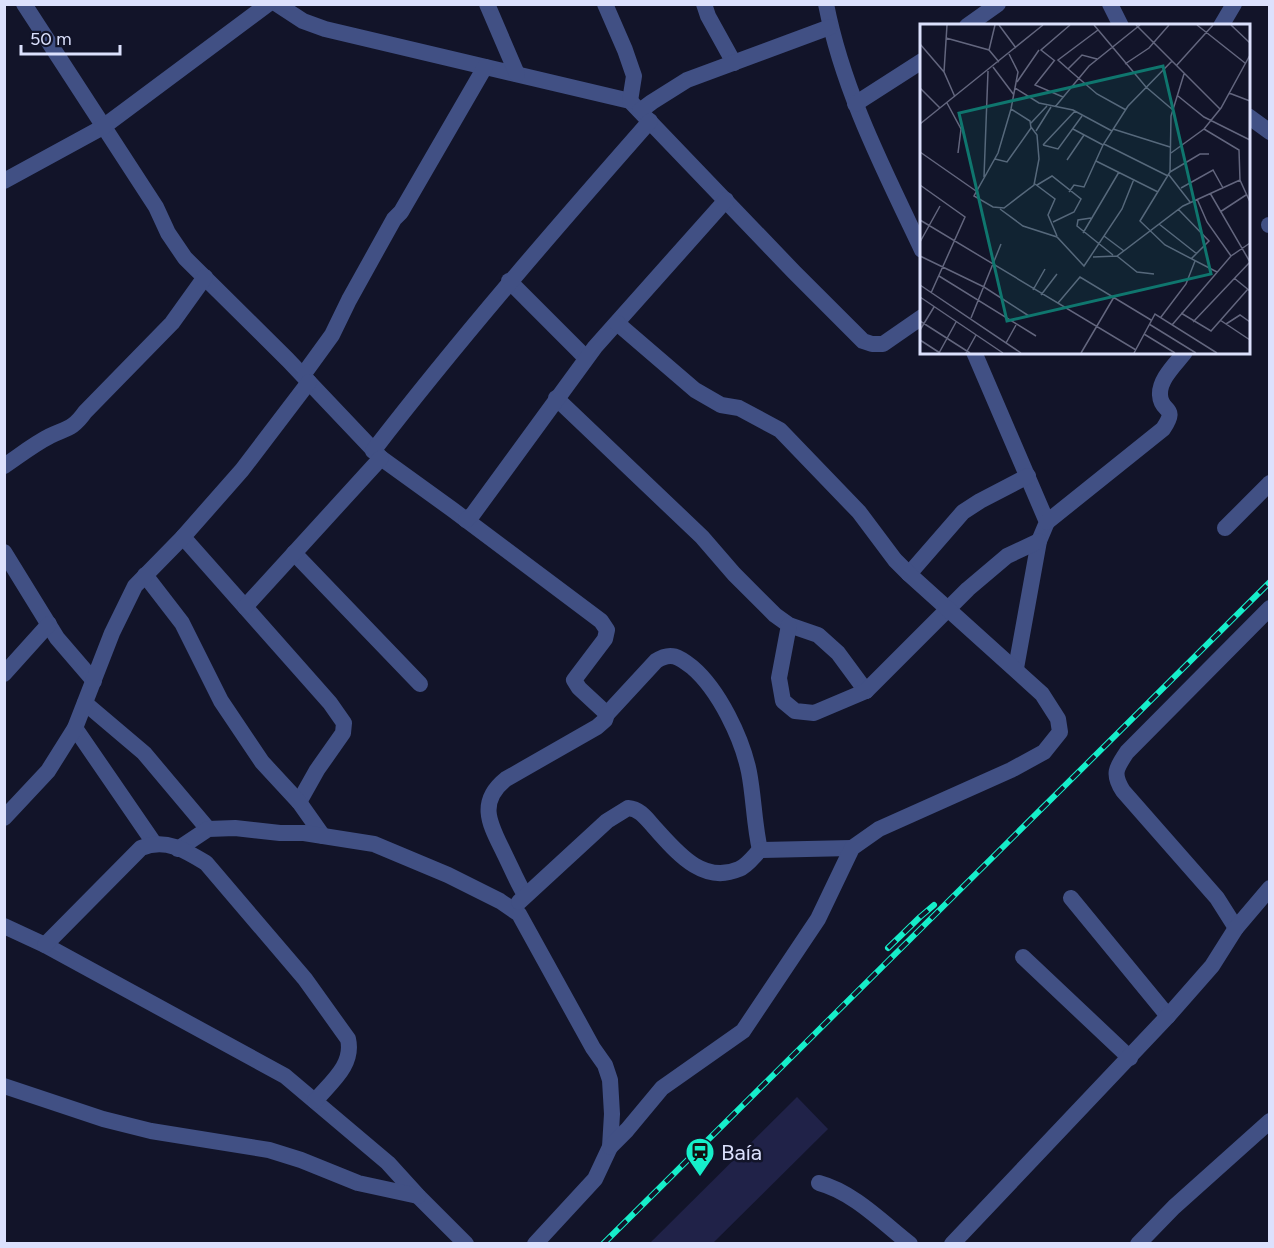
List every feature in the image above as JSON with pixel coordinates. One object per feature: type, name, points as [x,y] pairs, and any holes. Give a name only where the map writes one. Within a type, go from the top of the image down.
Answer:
[{"type":"street","points":[[24,4],[156,207],[176,246],[377,454],[601,621],[607,630],[605,639],[574,680],[579,688],[607,714]]},
{"type":"street","points":[[4,181],[103,127],[268,4]]},
{"type":"street","points":[[277,4],[303,21],[326,29],[517,74],[640,111],[863,341],[883,344],[920,318]]},
{"type":"street","points":[[487,4],[517,74]]},
{"type":"street","points":[[605,4],[634,76],[640,111]]},
{"type":"street","points":[[704,4],[708,16],[734,63]]},
{"type":"street","points":[[826,4],[830,27],[855,104],[919,238]]},
{"type":"street","points":[[970,24],[998,4]]},
{"type":"street","points":[[1110,4],[1120,24]]},
{"type":"street","points":[[1222,24],[1234,4]]},
{"type":"street","points":[[245,607],[294,553],[377,454],[429,377],[509,281],[640,111],[687,80],[830,27]]},
{"type":"street","points":[[855,104],[920,62]]},
{"type":"street","points":[[4,818],[48,771],[75,728],[112,633],[135,586],[183,537],[242,470],[306,378],[394,219],[401,212],[485,67]]},
{"type":"street","points":[[1250,118],[1269,132]]},
{"type":"street","points":[[466,520],[586,358],[726,200]]},
{"type":"street","points":[[4,466],[50,436],[67,431],[78,422],[85,412],[172,323],[205,277]]},
{"type":"street","points":[[509,281],[586,358]]},
{"type":"street","points":[[610,1147],[662,1088],[743,1030],[818,919],[852,848],[879,829],[1011,770],[1044,752],[1060,732],[1058,719],[1042,694],[895,560],[859,512],[780,430],[739,408],[721,405],[695,390],[617,323]]},
{"type":"street","points":[[975,354],[1047,522]]},
{"type":"street","points":[[1016,668],[1039,541],[1047,522],[1163,429],[1170,418],[1170,412],[1162,402],[1160,394],[1164,381],[1184,354]]},
{"type":"street","points":[[556,398],[702,537],[762,602],[789,625],[818,635],[838,653],[866,691]]},
{"type":"street","points":[[909,574],[963,512],[1028,476]]},
{"type":"street","points":[[1225,528],[1269,483]]},
{"type":"street","points":[[183,537],[330,703],[344,723],[343,733],[317,770],[299,802]]},
{"type":"street","points":[[789,625],[779,678],[783,701],[795,711],[814,713],[866,691],[968,589],[1007,556],[1039,541]]},
{"type":"street","points":[[4,552],[73,659],[94,681]]},
{"type":"street","points":[[294,553],[420,684]]},
{"type":"street","points":[[146,575],[182,623],[221,701],[262,762],[299,802],[323,836]]},
{"type":"street","points":[[1236,928],[1217,898],[1123,791],[1116,780],[1116,772],[1127,752],[1269,608]]},
{"type":"street","points":[[4,674],[49,624]]},
{"type":"street","points":[[525,895],[489,821],[491,797],[506,779],[597,727],[656,661],[664,656],[676,656],[699,672],[728,716],[745,758],[760,850]]},
{"type":"street","points":[[85,703],[144,753],[208,829]]},
{"type":"street","points":[[75,728],[154,843]]},
{"type":"street","points":[[512,909],[606,821],[628,808],[640,812],[681,857],[695,867],[712,872],[727,872],[741,868],[760,850],[852,848]]},
{"type":"street","points":[[178,849],[208,829],[235,828],[323,836],[374,844],[448,875],[519,914],[604,1065],[610,1080],[612,1097],[610,1147],[596,1179],[535,1244]]},
{"type":"street","points":[[45,945],[141,848],[154,843],[178,849],[206,863],[305,979],[348,1039],[350,1049],[347,1064],[315,1101]]},
{"type":"street","points":[[952,1244],[1168,1016],[1212,966],[1236,928],[1269,888]]},
{"type":"street","points":[[1071,898],[1168,1016]]},
{"type":"street","points":[[4,926],[45,945],[285,1076],[388,1163],[466,1244]]},
{"type":"street","points":[[1023,957],[1130,1058]]},
{"type":"street","points":[[4,1086],[103,1119],[151,1131],[269,1150],[358,1183],[418,1196]]},
{"type":"street","points":[[1138,1244],[1174,1207],[1269,1121]]},
{"type":"street","points":[[819,1183],[832,1186],[910,1244]]},
{"type":"building","points":[[797,1097],[828,1129],[712,1244],[649,1244]]},
{"type":"railway","points":[[603,1244],[1270,582]]},
{"type":"railway","points":[[888,948],[934,905]]},
{"type":"place","name":"Baía","points":[[700,1178]]}]
